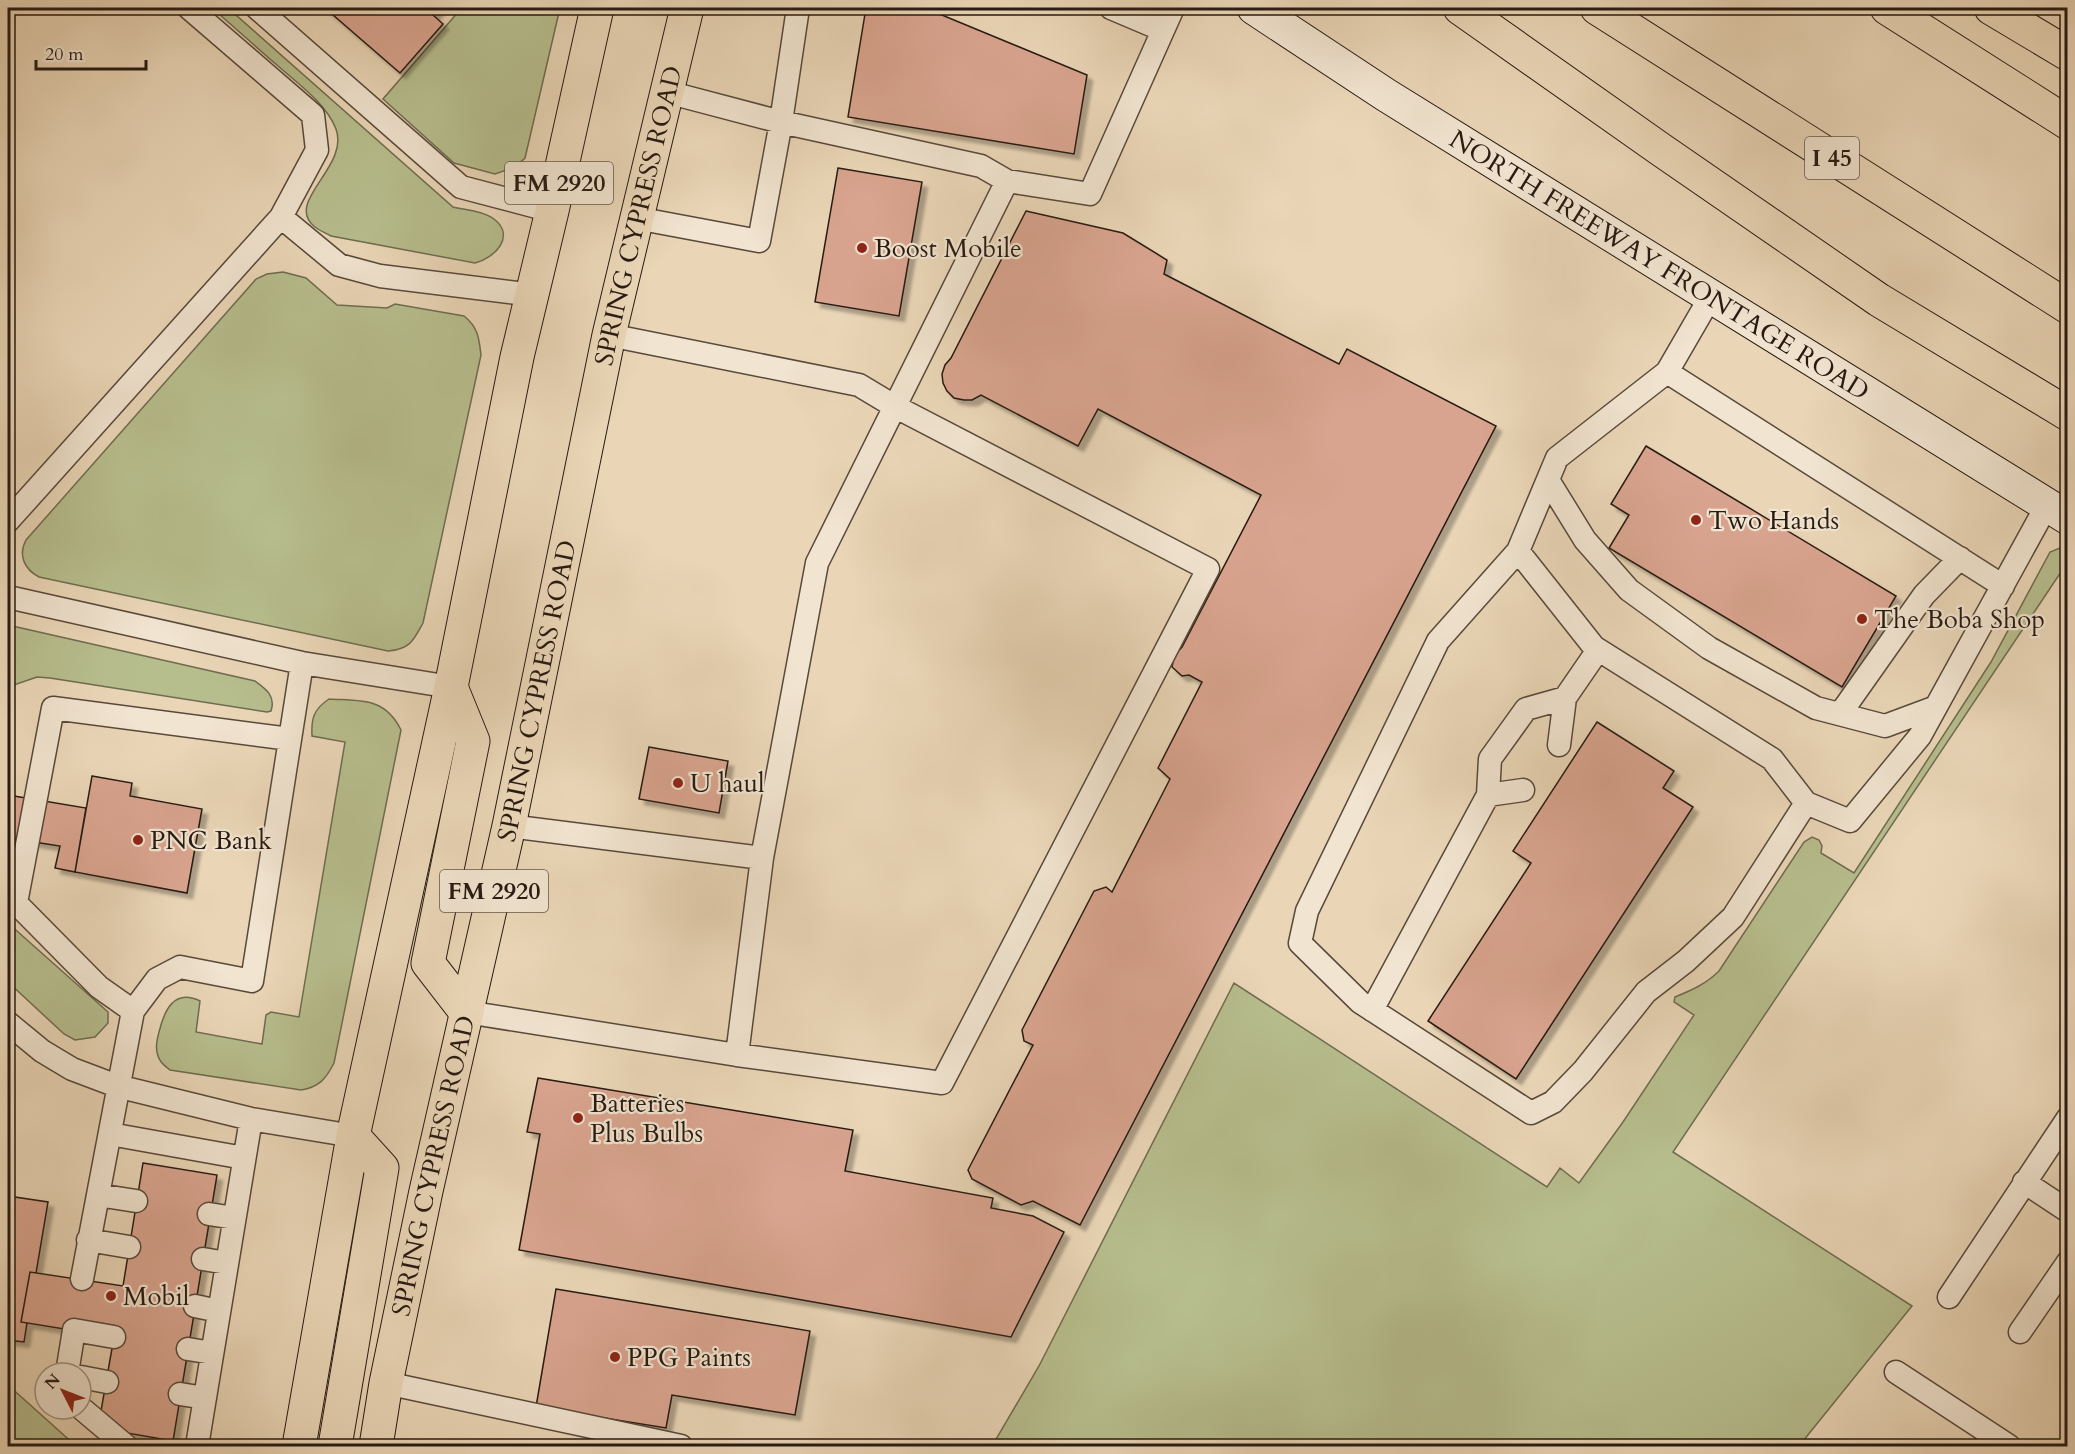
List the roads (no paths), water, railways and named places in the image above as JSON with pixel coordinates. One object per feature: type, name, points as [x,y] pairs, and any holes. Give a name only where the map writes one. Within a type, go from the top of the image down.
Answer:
[{"type":"main road","name":"FM 2920","points":[[299,1446],[353,1136],[451,687],[517,357],[597,8]]},
{"type":"main road","name":"SPRING CYPRESS ROAD","points":[[376,1446],[386,1383],[426,1191],[509,826],[609,334],[687,8]]},
{"type":"main road","name":"NORTH FREEWAY FRONTAGE ROAD","points":[[1254,8],[1386,95],[2057,512]]},
{"type":"main road","points":[[1460,8],[1879,300],[2067,414]]},
{"type":"main road","name":"I 45","points":[[1597,8],[2067,307]]},
{"type":"main road","points":[[1887,8],[2067,123]]},
{"type":"main road","points":[[1991,8],[2067,54]]},
{"type":"main road","points":[[451,687],[473,741],[428,963],[466,1012]]},
{"type":"main road","points":[[335,1446],[382,1168],[353,1136]]},
{"type":"lane","points":[[8,521],[281,217],[317,150],[313,115],[189,8]]},
{"type":"lane","points":[[257,8],[461,187],[552,211]]},
{"type":"lane","points":[[636,218],[759,241],[781,122],[798,8]]},
{"type":"lane","points":[[1111,8],[1163,30]]},
{"type":"lane","points":[[667,92],[781,122],[981,166],[1007,181],[1090,194],[1173,8]]},
{"type":"lane","points":[[737,1055],[762,858],[816,563],[1007,181]]},
{"type":"lane","points":[[281,217],[339,264],[380,276],[533,295]]},
{"type":"lane","points":[[1711,296],[1667,372],[1557,458],[1518,551],[1437,641],[1307,911],[1300,943],[1360,1002],[1532,1113],[1553,1102],[1583,1071],[1646,992],[1686,961],[1733,917],[1806,803]]},
{"type":"lane","points":[[466,1012],[737,1055],[942,1083],[1208,569],[859,386],[609,334]]},
{"type":"lane","points":[[1667,372],[2003,586]]},
{"type":"lane","points":[[1548,480],[1585,540],[1629,590],[1708,648],[1816,708],[1885,726],[1936,707]]},
{"type":"lane","points":[[1518,551],[1594,647],[1772,759],[1806,803],[1850,820],[1920,736],[2003,586],[2057,512]]},
{"type":"lane","points":[[1840,714],[1924,595],[1960,558]]},
{"type":"lane","points":[[8,597],[302,663],[451,687]]},
{"type":"lane","points":[[1559,745],[1565,698],[1598,650]]},
{"type":"lane","points":[[82,1279],[133,1011],[157,979],[180,967],[252,981],[302,663]]},
{"type":"lane","points":[[1372,1010],[1488,795],[1490,759],[1526,709],[1565,698]]},
{"type":"lane","points":[[133,1011],[99,987],[16,903],[53,708],[290,739]]},
{"type":"lane","points":[[1488,795],[1523,790]]},
{"type":"lane","points":[[509,826],[762,858]]},
{"type":"lane","points":[[8,1023],[42,1051],[72,1069],[117,1086],[251,1119],[353,1136]]},
{"type":"lane","points":[[1949,1297],[2067,1118]]},
{"type":"lane","points":[[197,1446],[251,1119]]},
{"type":"lane","points":[[110,1134],[244,1158]]},
{"type":"lane","points":[[2024,1182],[2067,1211]]},
{"type":"lane","points":[[98,1195],[136,1201]]},
{"type":"lane","points":[[209,1214],[234,1218]]},
{"type":"lane","points":[[88,1240],[129,1247]]},
{"type":"lane","points":[[203,1259],[227,1263]]},
{"type":"lane","points":[[2020,1332],[2067,1262]]},
{"type":"lane","points":[[195,1306],[219,1311]]},
{"type":"lane","points":[[69,1361],[74,1330],[114,1337]]},
{"type":"lane","points":[[188,1349],[212,1353]]},
{"type":"lane","points":[[1896,1372],[2009,1446]]},
{"type":"lane","points":[[93,1379],[107,1382]]},
{"type":"lane","points":[[386,1383],[681,1446]]},
{"type":"lane","points":[[180,1394],[205,1398]]},
{"type":"lane","points":[[93,1418],[126,1446]]},
{"type":"place","name":"Boost Mobile","points":[[862,248]]},
{"type":"place","name":"Two Hands","points":[[1696,520]]},
{"type":"place","name":"The Boba Shop","points":[[1862,619]]},
{"type":"place","name":"U haul","points":[[678,783]]},
{"type":"place","name":"PNC Bank","points":[[138,840]]},
{"type":"place","name":"Batteries Plus Bulbs","points":[[578,1118]]},
{"type":"place","name":"Mobil","points":[[111,1296]]},
{"type":"place","name":"PPG Paints","points":[[615,1357]]}]
